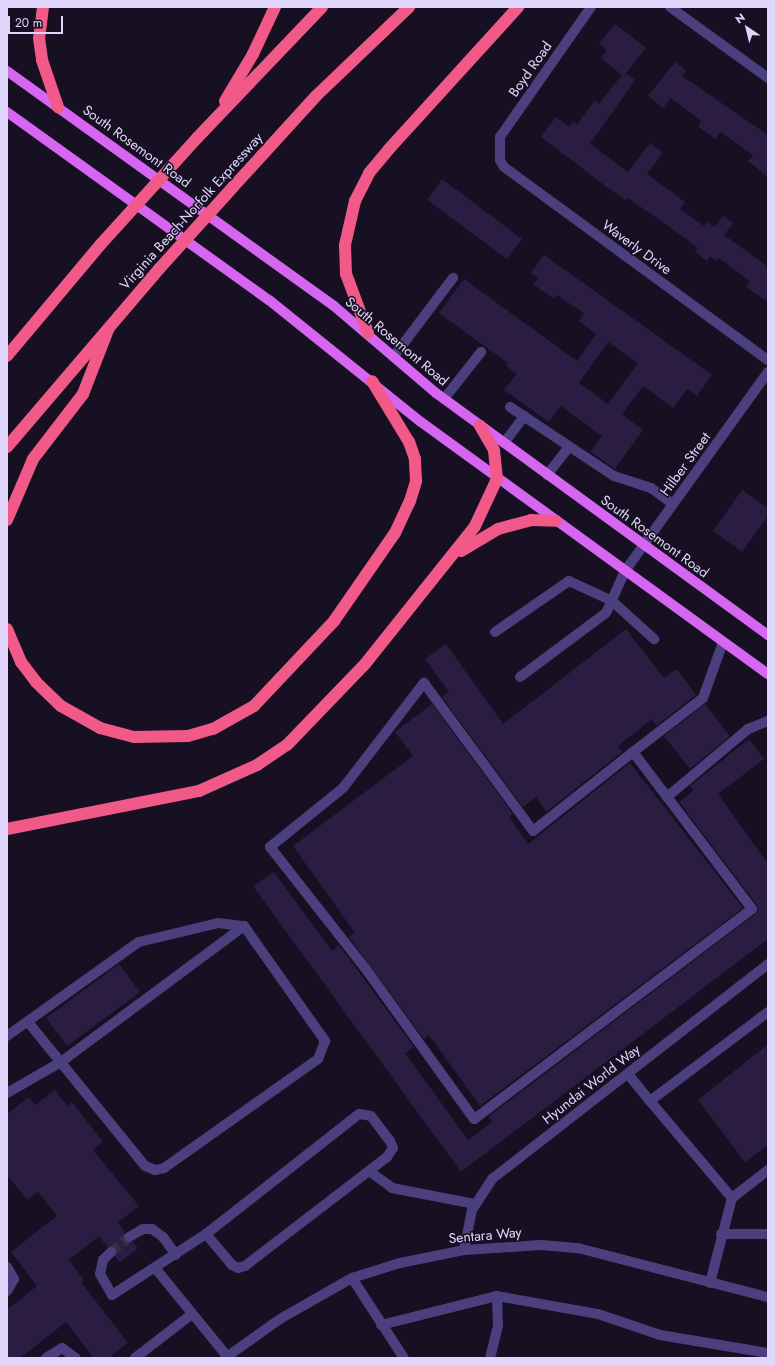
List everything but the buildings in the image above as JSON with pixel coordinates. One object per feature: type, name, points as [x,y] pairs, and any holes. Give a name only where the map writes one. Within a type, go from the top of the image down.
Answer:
[{"type":"highway","points":[[43,7],[39,38],[42,60],[58,107]]},
{"type":"highway","points":[[197,138],[249,61],[275,7]]},
{"type":"highway","points":[[7,356],[101,244],[197,138],[322,7]]},
{"type":"highway","name":"Virginia Beach-Norfolk Expressway","points":[[7,447],[112,321],[316,96],[409,7]]},
{"type":"highway","points":[[368,333],[346,274],[345,245],[355,200],[369,173],[389,149],[518,7]]},
{"type":"highway","points":[[7,520],[33,459],[83,394],[112,321]]},
{"type":"highway","points":[[7,629],[21,662],[36,682],[61,706],[100,728],[152,739],[188,736],[219,726],[254,706],[334,621],[395,533],[410,501],[416,480],[415,459],[409,442],[372,381]]},
{"type":"highway","points":[[7,829],[164,800],[226,781],[257,765],[287,745],[323,710],[454,555],[475,526],[498,479],[494,450],[480,426]]},
{"type":"highway","points":[[454,555],[498,529],[531,520],[556,521]]},
{"type":"main road","name":"South Rosemont Road","points":[[7,71],[368,333],[444,399],[768,635]]},
{"type":"main road","points":[[7,112],[269,300],[498,479],[768,674]]},
{"type":"street","name":"Boyd Road","points":[[497,149],[500,136],[591,7]]},
{"type":"street","points":[[670,7],[768,78]]},
{"type":"street","name":"Waverly Drive","points":[[497,149],[504,167],[768,360]]},
{"type":"street","points":[[394,356],[453,278]]},
{"type":"street","points":[[444,399],[481,352]]},
{"type":"street","name":"Hilber Street","points":[[520,678],[606,612],[625,571],[768,372]]},
{"type":"street","points":[[510,407],[614,476],[652,488],[673,504]]},
{"type":"street","points":[[504,443],[524,416]]},
{"type":"street","points":[[547,475],[569,447]]},
{"type":"street","points":[[495,632],[569,581],[612,601],[654,639]]},
{"type":"street","points":[[633,752],[752,909],[474,1119],[365,968],[270,847],[343,788],[424,683],[533,831],[633,752],[703,698],[723,642]]},
{"type":"street","points":[[667,796],[748,729],[768,722]]},
{"type":"street","points":[[7,1036],[139,942],[189,927],[218,923],[244,926],[323,1035],[324,1051],[318,1059],[164,1168],[155,1170],[145,1166],[28,1022]]},
{"type":"street","points":[[7,1093],[61,1062],[244,926]]},
{"type":"street","name":"Hyundai World Way","points":[[464,1250],[475,1204],[492,1179],[768,964]]},
{"type":"street","points":[[650,1101],[768,1012]]},
{"type":"street","points":[[628,1074],[732,1198]]},
{"type":"street","points":[[111,1252],[103,1260],[100,1274],[112,1295],[156,1269],[206,1234],[359,1114],[371,1116],[393,1148],[369,1171],[245,1266],[238,1268],[232,1265],[206,1234]]},
{"type":"street","points":[[710,1283],[721,1234],[732,1198],[768,1170]]},
{"type":"street","points":[[369,1171],[392,1188],[475,1204]]},
{"type":"street","points":[[129,1237],[143,1229],[152,1229],[163,1236],[176,1255]]},
{"type":"street","points":[[721,1234],[768,1234]]},
{"type":"street","name":"Sentara Way","points":[[226,1357],[280,1319],[352,1278],[400,1263],[464,1250],[541,1245],[578,1248],[768,1297]]},
{"type":"street","points":[[7,1267],[14,1279],[7,1291]]},
{"type":"street","points":[[156,1269],[226,1357]]},
{"type":"street","points":[[352,1278],[381,1325],[404,1358]]},
{"type":"street","points":[[381,1325],[497,1296],[598,1314],[660,1335],[768,1353]]},
{"type":"street","points":[[490,1358],[498,1326],[497,1296]]},
{"type":"street","points":[[135,1358],[192,1314]]},
{"type":"street","points":[[46,1358],[62,1348],[76,1358]]},
{"type":"tunnel","points":[[111,1252],[129,1237]]}]
